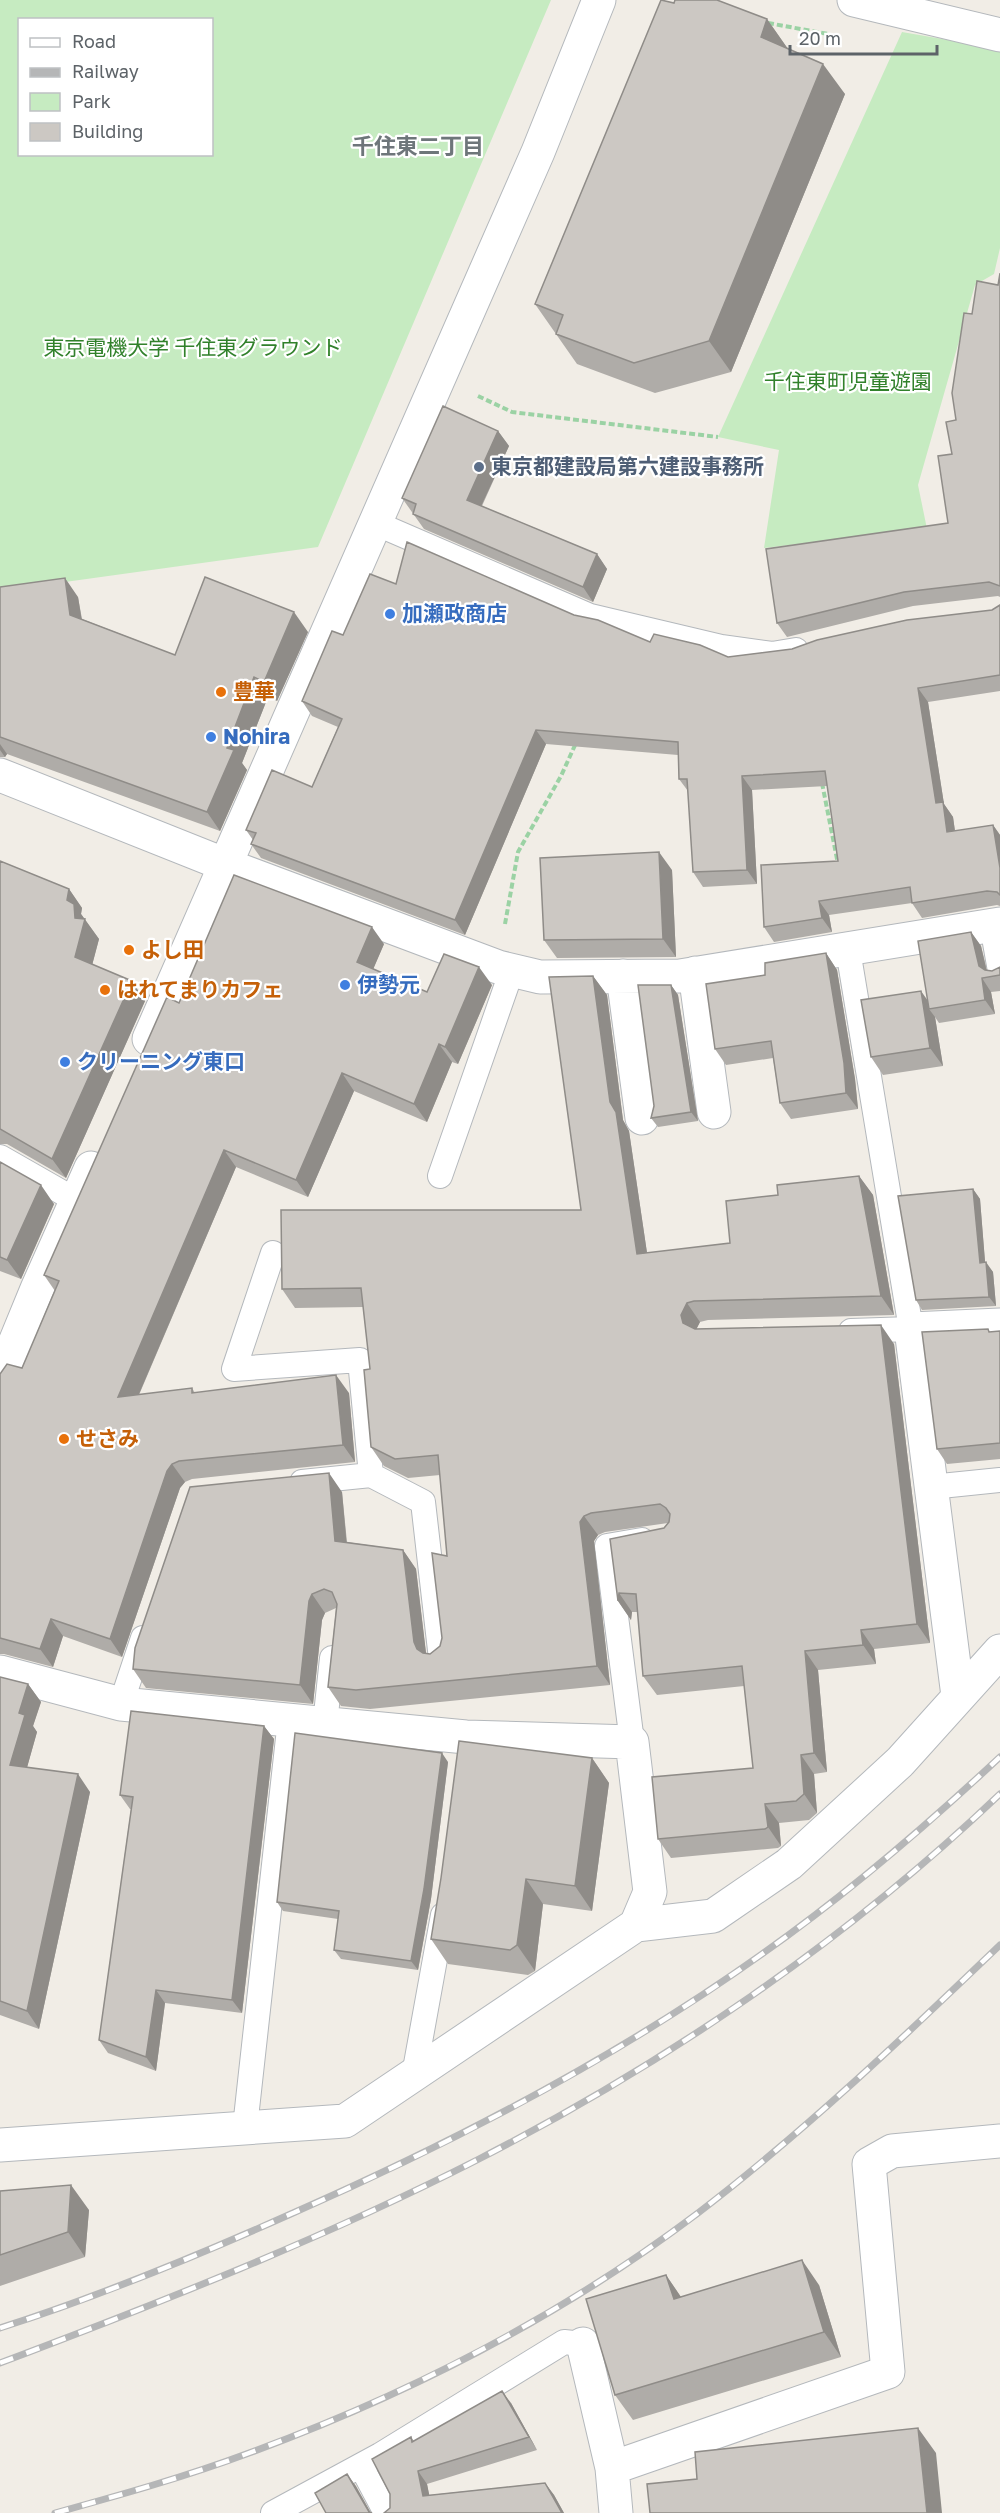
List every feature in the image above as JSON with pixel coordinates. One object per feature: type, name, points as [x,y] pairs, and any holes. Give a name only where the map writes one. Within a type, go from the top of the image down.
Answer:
[{"type":"street","points":[[135,1071],[538,152],[599,0]]},
{"type":"street","points":[[854,0],[1000,35]]},
{"type":"street","points":[[0,774],[226,865],[505,969],[540,977],[680,976],[996,925]]},
{"type":"street","points":[[695,973],[714,1112]]},
{"type":"street","points":[[622,976],[642,1118]]},
{"type":"street","points":[[0,1378],[37,1289],[106,1136]]},
{"type":"street","points":[[958,1696],[911,1329],[1000,1325]]},
{"type":"street","points":[[0,2145],[345,2121],[636,1925],[713,1916],[789,1864],[900,1762],[1000,1651]]},
{"type":"street","points":[[0,1672],[121,1704],[325,1724],[465,1749],[632,1742],[650,1892],[636,1925]]},
{"type":"street","points":[[612,2468],[888,2372],[869,2164],[892,2151],[1000,2141]]},
{"type":"street","points":[[583,2344],[612,2468],[616,2513]]},
{"type":"lane","points":[[375,524],[590,616],[721,646],[772,654],[816,644]]},
{"type":"lane","points":[[996,925],[1000,971]]},
{"type":"lane","points":[[828,1331],[911,1329],[848,950]]},
{"type":"lane","points":[[440,1176],[505,969]]},
{"type":"lane","points":[[0,1157],[77,1201]]},
{"type":"lane","points":[[273,1253],[234,1369],[360,1359],[371,1475]]},
{"type":"lane","points":[[276,1485],[371,1475],[423,1502],[441,1659]]},
{"type":"lane","points":[[931,1487],[1000,1480]]},
{"type":"lane","points":[[632,1742],[607,1546],[669,1536]]},
{"type":"lane","points":[[121,1704],[151,1615]]},
{"type":"lane","points":[[325,1724],[334,1634]]},
{"type":"lane","points":[[245,2127],[290,1720]]},
{"type":"lane","points":[[414,2075],[447,1890]]},
{"type":"lane","points":[[273,2513],[361,2466],[564,2342],[583,2344]]},
{"type":"lane","points":[[361,2466],[386,2513]]},
{"type":"path","points":[[760,22],[839,36]]},
{"type":"path","points":[[438,377],[512,412],[718,437]]},
{"type":"path","points":[[505,969],[518,852],[561,776],[579,736]]},
{"type":"path","points":[[820,774],[840,873]]},
{"type":"green space","name":"東京電機大学 千住東グラウンド","points":[[0,0],[551,0],[318,547],[0,591]]},
{"type":"green space","name":"千住東町児童遊園","points":[[902,32],[1000,49],[1000,248],[994,274],[975,285],[918,485],[927,529],[764,548],[779,450],[718,437]]},
{"type":"building","points":[[661,0],[674,3],[675,0],[717,0],[767,19],[761,37],[823,64],[709,341],[634,363],[556,334],[563,315],[535,304]]},
{"type":"building","points":[[1000,273],[1000,586],[989,582],[904,592],[777,623],[766,549],[948,523],[938,456],[952,454],[946,422],[956,420],[952,393],[964,313],[972,314],[977,281],[998,285]]},
{"type":"building","points":[[443,406],[498,431],[467,500],[597,554],[583,587],[413,514],[416,504],[402,498]]},
{"type":"building","points":[[407,542],[574,615],[598,620],[650,642],[654,634],[700,645],[728,657],[792,649],[817,640],[907,620],[992,610],[1000,605],[1000,675],[918,688],[936,803],[943,802],[947,832],[993,825],[1000,868],[1000,895],[997,892],[987,891],[912,903],[910,887],[819,901],[822,918],[764,927],[761,865],[838,861],[825,771],[742,776],[747,870],[693,872],[687,779],[679,779],[678,742],[536,730],[455,920],[251,844],[256,833],[246,830],[272,770],[312,787],[342,719],[302,701],[332,631],[343,635],[370,574],[396,584]]},
{"type":"building","points":[[205,577],[294,612],[264,682],[254,677],[227,748],[234,750],[207,812],[0,737],[0,587],[65,578],[70,615],[175,655]]},
{"type":"building","points":[[659,852],[663,939],[544,940],[540,858]]},
{"type":"building","points":[[0,861],[69,889],[67,900],[74,904],[75,918],[85,919],[75,957],[132,981],[52,1159],[0,1129]]},
{"type":"building","points":[[234,875],[372,927],[357,962],[427,992],[444,954],[479,967],[445,1047],[439,1044],[414,1104],[342,1073],[296,1180],[224,1150],[118,1397],[192,1388],[192,1393],[336,1375],[343,1445],[179,1461],[172,1464],[167,1471],[110,1639],[51,1619],[40,1649],[0,1638],[0,1374],[7,1364],[22,1368],[59,1281],[44,1275],[167,997],[179,1003]]},
{"type":"building","points":[[971,932],[979,966],[992,971],[1000,967],[1000,975],[982,978],[985,1000],[929,1009],[918,941]]},
{"type":"building","points":[[826,953],[844,1063],[846,1093],[780,1103],[771,1041],[715,1049],[706,984],[765,975],[765,963]]},
{"type":"building","points":[[593,976],[610,1102],[616,1112],[637,1254],[730,1243],[726,1201],[778,1195],[777,1185],[859,1176],[881,1296],[694,1301],[687,1303],[681,1315],[683,1323],[695,1329],[881,1325],[917,1624],[861,1630],[863,1645],[805,1651],[814,1753],[801,1755],[804,1794],[796,1801],[765,1804],[768,1827],[765,1829],[658,1839],[652,1777],[753,1768],[742,1666],[643,1676],[636,1594],[619,1593],[618,1601],[610,1539],[664,1528],[669,1522],[670,1514],[660,1504],[591,1513],[584,1516],[580,1522],[597,1666],[356,1690],[328,1687],[337,1604],[332,1592],[324,1589],[312,1594],[309,1601],[300,1685],[133,1669],[135,1648],[190,1487],[329,1473],[335,1541],[403,1550],[414,1642],[417,1649],[423,1653],[430,1654],[440,1646],[442,1638],[432,1553],[447,1556],[438,1455],[395,1459],[371,1447],[364,1370],[370,1369],[361,1288],[282,1289],[281,1210],[581,1210],[549,977]]},
{"type":"building","points":[[638,985],[671,985],[691,1112],[651,1118],[654,1106]]},
{"type":"building","points":[[921,991],[930,1048],[871,1057],[861,1000]]},
{"type":"building","points":[[0,1162],[41,1185],[7,1260],[0,1257]]},
{"type":"building","points":[[973,1189],[980,1263],[986,1262],[989,1297],[916,1300],[898,1196]]},
{"type":"building","points":[[988,1329],[989,1332],[1000,1331],[1000,1443],[937,1449],[922,1332]]},
{"type":"building","points":[[0,1677],[28,1684],[19,1713],[25,1715],[10,1765],[78,1774],[27,2011],[0,2001]]},
{"type":"building","points":[[131,1711],[264,1726],[232,2000],[156,1990],[146,2057],[99,2040],[133,1797],[120,1795]]},
{"type":"building","points":[[295,1733],[442,1753],[424,1889],[411,1961],[334,1950],[339,1911],[277,1902]]},
{"type":"building","points":[[459,1741],[592,1758],[575,1886],[526,1879],[517,1945],[510,1950],[431,1939]]},
{"type":"building","points":[[71,2185],[68,2232],[0,2255],[0,2191]]},
{"type":"building","points":[[802,2260],[824,2332],[615,2395],[586,2299],[666,2275],[674,2299]]},
{"type":"building","points":[[502,2391],[529,2437],[418,2471],[423,2496],[545,2483],[562,2513],[384,2513],[390,2508],[390,2494],[372,2459],[411,2437],[412,2442]]},
{"type":"building","points":[[918,2428],[927,2513],[650,2513],[647,2484],[697,2479],[695,2452]]},
{"type":"building","points":[[347,2474],[369,2512],[372,2513],[326,2513],[315,2493]]},
{"type":"railway","points":[[0,2328],[148,2275],[293,2213],[415,2157],[593,2063],[707,1992],[824,1908],[884,1860],[1000,1757]]},
{"type":"railway","points":[[0,2363],[121,2317],[301,2243],[419,2189],[547,2123],[685,2041],[817,1949],[941,1848],[1000,1794]]},
{"type":"railway","points":[[55,2513],[201,2470],[367,2405],[482,2350],[593,2285],[698,2213],[777,2150],[927,2015],[1000,1945]]},
{"type":"place","name":"東京都建設局第六建設事務所","points":[[479,467]]},
{"type":"place","name":"加瀬政商店","points":[[390,614]]},
{"type":"place","name":"豊華","points":[[221,692]]},
{"type":"place","name":"Nohira","points":[[211,737]]},
{"type":"place","name":"よし田","points":[[129,950]]},
{"type":"place","name":"伊勢元","points":[[345,985]]},
{"type":"place","name":"はれてまりカフェ","points":[[105,990]]},
{"type":"place","name":"クリーニング東口","points":[[65,1062]]},
{"type":"place","name":"せさみ","points":[[64,1439]]},
{"type":"district","name":"千住東二丁目","points":[[418,146]]}]
